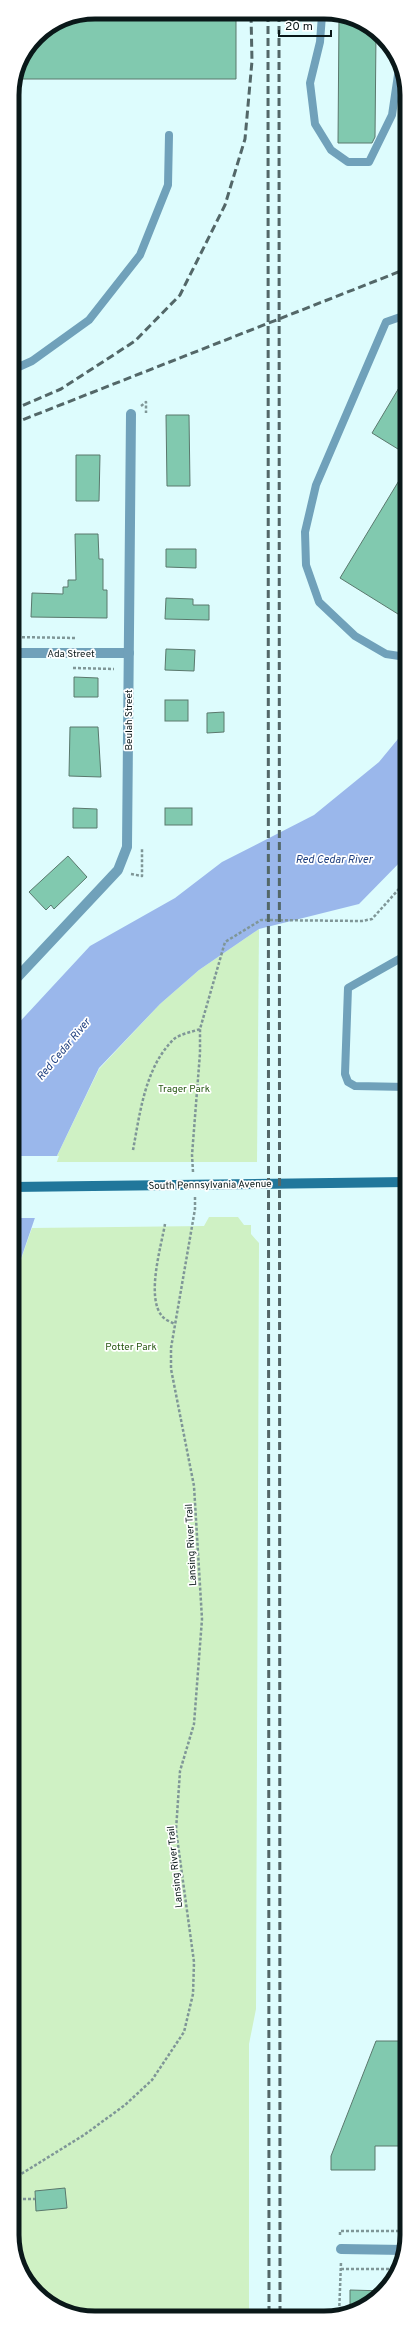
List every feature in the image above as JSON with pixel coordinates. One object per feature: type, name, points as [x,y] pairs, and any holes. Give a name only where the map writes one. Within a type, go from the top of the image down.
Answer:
[{"type":"main road","name":"South Pennsylvania Avenue","points":[[19,1187],[400,1182]]},
{"type":"street","name":"Beulah Street","points":[[19,976],[118,870],[124,858],[127,847],[131,414]]},
{"type":"street","name":"Ada Street","points":[[19,653],[129,653]]},
{"type":"street","points":[[341,2249],[398,2250]]},
{"type":"lane","points":[[322,19],[320,42],[310,83],[315,124],[331,150],[348,162],[369,162],[380,143],[392,116],[398,78]]},
{"type":"lane","points":[[19,367],[32,361],[89,320],[140,255],[168,185],[169,135]]},
{"type":"lane","points":[[400,317],[386,322],[316,485],[305,532],[306,565],[319,602],[355,636],[386,654],[400,656]]},
{"type":"lane","points":[[400,959],[348,988],[345,1074],[348,1082],[355,1086],[400,1087]]},
{"type":"path","points":[[114,653],[114,677]]},
{"type":"path","points":[[200,1053],[200,1029],[225,942],[260,920],[362,921],[372,919],[400,888]]},
{"type":"path","points":[[133,1150],[141,1110],[154,1068],[175,1038],[200,1029]]},
{"type":"path","points":[[165,1224],[154,1289],[159,1312],[163,1318],[176,1324]]},
{"type":"path","name":"Lansing River Trail","points":[[19,2175],[84,2135],[125,2105],[152,2080],[184,2032],[193,1994],[194,1962],[176,1830],[180,1771],[194,1724],[202,1619],[194,1486],[171,1369],[171,1348],[179,1306]]},
{"type":"path","points":[[19,2200],[35,2200]]},
{"type":"path","points":[[340,2309],[340,2231],[400,2231]]},
{"type":"path","points":[[341,2269],[392,2269]]},
{"type":"green space","name":"Trager Park","points":[[259,929],[257,1162],[54,1162],[99,1069],[160,1004],[199,970]]},
{"type":"green space","name":"Potter Park","points":[[209,1217],[238,1217],[244,1225],[251,1225],[251,1234],[259,1243],[256,2009],[249,2044],[249,2311],[80,2310],[57,2301],[41,2289],[27,2269],[20,2250],[19,2235],[19,1265],[32,1228],[204,1226]]},
{"type":"water","name":"Red Cedar River","points":[[400,736],[400,862],[359,904],[259,929],[199,970],[160,1004],[99,1068],[54,1162],[19,1264],[19,1023],[90,946],[175,898],[222,862],[314,815],[379,762]]},
{"type":"pier","points":[[19,1156],[59,1156],[37,1218],[19,1218]]},
{"type":"building","points":[[236,19],[236,79],[21,79],[27,61],[38,45],[57,29],[80,20]]},
{"type":"building","points":[[339,20],[362,29],[376,39],[375,137],[372,143],[338,143]]},
{"type":"building","points":[[400,386],[400,450],[372,433]]},
{"type":"building","points":[[166,415],[189,415],[190,486],[167,486]]},
{"type":"building","points":[[76,455],[100,455],[99,501],[76,501]]},
{"type":"building","points":[[400,479],[400,615],[340,578]]},
{"type":"building","points":[[75,534],[98,534],[99,559],[103,559],[103,590],[107,590],[107,618],[31,617],[32,593],[63,594],[63,587],[68,587],[68,580],[76,580]]},
{"type":"building","points":[[166,549],[196,549],[196,568],[166,567]]},
{"type":"building","points":[[166,598],[193,599],[193,605],[209,605],[209,620],[165,619]]},
{"type":"building","points":[[166,649],[195,650],[194,671],[165,670]]},
{"type":"building","points":[[74,677],[98,678],[98,697],[74,697]]},
{"type":"building","points":[[165,700],[188,700],[188,721],[165,721]]},
{"type":"building","points":[[224,712],[224,732],[207,733],[207,713]]},
{"type":"building","points":[[70,727],[98,727],[101,777],[69,776]]},
{"type":"building","points":[[73,808],[97,809],[97,828],[73,828]]},
{"type":"building","points":[[165,808],[192,808],[192,825],[165,825]]},
{"type":"building","points":[[68,856],[87,877],[54,909],[51,905],[46,910],[29,892]]},
{"type":"building","points":[[376,2041],[400,2041],[400,2146],[375,2146],[375,2170],[331,2170],[331,2156]]},
{"type":"building","points":[[65,2188],[67,2208],[36,2211],[35,2191]]},
{"type":"building","points":[[350,2290],[376,2291],[362,2301],[350,2306]]},
{"type":"railway","points":[[19,407],[61,389],[135,341],[180,295],[225,205],[245,139],[252,61],[251,19]]},
{"type":"railway","points":[[268,19],[269,2311]]},
{"type":"railway","points":[[279,19],[280,2311]]},
{"type":"railway","points":[[19,421],[400,271]]}]
